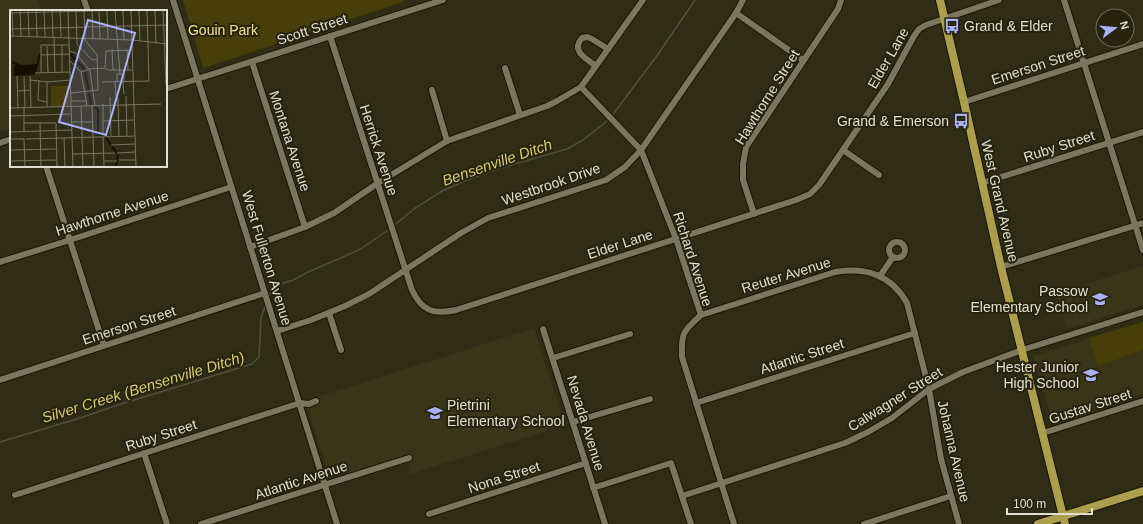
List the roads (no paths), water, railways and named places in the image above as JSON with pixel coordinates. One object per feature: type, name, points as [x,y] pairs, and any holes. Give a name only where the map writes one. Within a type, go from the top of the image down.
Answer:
[{"type":"main road","name":"West Grand Avenue","points":[[940,0],[1001,267],[1044,433],[1064,520]]},
{"type":"main road","points":[[1038,524],[1064,520],[1143,490]]},
{"type":"street","points":[[84,0],[88,10]]},
{"type":"street","name":"West Fullerton Avenue","points":[[173,0],[337,524]]},
{"type":"street","name":"Scott Street","points":[[167,89],[444,0]]},
{"type":"street","points":[[250,247],[305,227],[334,213],[378,182],[447,141],[557,101],[581,87],[643,0]]},
{"type":"street","name":"Westbrook Drive","points":[[277,331],[329,313],[369,294],[461,233],[488,218],[606,180],[625,167],[641,150],[736,13],[743,0]]},
{"type":"street","name":"Hawthorne Street","points":[[754,214],[743,180],[743,164],[746,147],[838,8],[841,0]]},
{"type":"street","name":"Elder Lane","points":[[405,270],[412,290],[425,308],[432,311],[444,312],[456,310],[754,214],[810,194],[819,186],[888,84],[919,29],[944,18],[999,0]]},
{"type":"street","points":[[1064,0],[1143,250]]},
{"type":"street","points":[[736,13],[803,60]]},
{"type":"street","name":"Herrick Avenue","points":[[330,36],[405,270]]},
{"type":"street","points":[[596,66],[580,54],[578,49],[579,41],[582,38],[590,38],[608,49]]},
{"type":"street","name":"Emerson Street","points":[[964,102],[1143,44]]},
{"type":"street","name":"Montana Avenue","points":[[252,62],[305,227]]},
{"type":"street","points":[[505,68],[520,114]]},
{"type":"street","name":"Richard Avenue","points":[[581,87],[641,150],[676,239],[701,315],[682,335],[682,357],[734,524]]},
{"type":"street","points":[[432,90],[447,141]]},
{"type":"street","name":"Ruby Street","points":[[982,183],[1143,132]]},
{"type":"street","points":[[0,143],[10,139]]},
{"type":"street","points":[[843,150],[878,175]]},
{"type":"street","points":[[46,167],[104,346]]},
{"type":"street","name":"Hawthorne Avenue","points":[[0,262],[232,186]]},
{"type":"street","points":[[1001,267],[1143,223]]},
{"type":"street","points":[[880,276],[893,257]]},
{"type":"street","name":"Reuter Avenue","points":[[701,315],[835,272],[850,270],[864,271],[880,276]]},
{"type":"street","name":"Johanna Avenue","points":[[880,276],[900,291],[908,303],[929,389],[941,459],[960,524]]},
{"type":"street","name":"Emerson Street","points":[[0,380],[265,294]]},
{"type":"street","name":"Calwagner Street","points":[[682,496],[845,443],[892,418],[929,389],[965,371],[1022,350],[1143,312]]},
{"type":"street","points":[[329,313],[341,350]]},
{"type":"street","name":"Nevada Avenue","points":[[543,328],[605,524]]},
{"type":"street","name":"Atlantic Street","points":[[696,403],[915,333]]},
{"type":"street","points":[[553,358],[630,334]]},
{"type":"street","points":[[573,422],[650,399]]},
{"type":"street","name":"Ruby Street","points":[[15,495],[300,403],[309,404],[316,401]]},
{"type":"street","name":"Gustav Street","points":[[1044,433],[1143,401]]},
{"type":"street","points":[[144,453],[166,524]]},
{"type":"street","name":"Atlantic Avenue","points":[[201,524],[409,458]]},
{"type":"street","name":"Nona Street","points":[[429,514],[586,463]]},
{"type":"street","points":[[594,488],[671,463],[690,524]]},
{"type":"street","points":[[864,524],[951,496]]},
{"type":"waterway","name":"Bensenville Ditch","points":[[614,113],[656,57],[695,0]]},
{"type":"waterway","name":"Bensenville Ditch","points":[[396,224],[414,209],[442,191],[491,171],[567,149],[583,140],[607,121]]},
{"type":"waterway","name":"Silver Creek (Bensenville Ditch)","points":[[269,297],[275,286],[293,280],[359,250],[387,231]]},
{"type":"waterway","name":"Silver Creek (Bensenville Ditch)","points":[[0,442],[252,364],[259,357],[261,318],[266,304]]},
{"type":"place","name":"Grand & Elder","points":[[952,26]]},
{"type":"place","name":"Grand & Emerson","points":[[961,121]]},
{"type":"place","name":"Passow Elementary School","points":[[1100,299]]},
{"type":"place","name":"Hester Junior High School","points":[[1091,375]]},
{"type":"place","name":"Pietrini Elementary School","points":[[435,413]]},
{"type":"park label","name":"Gouin Park","points":[[223,30]]}]
